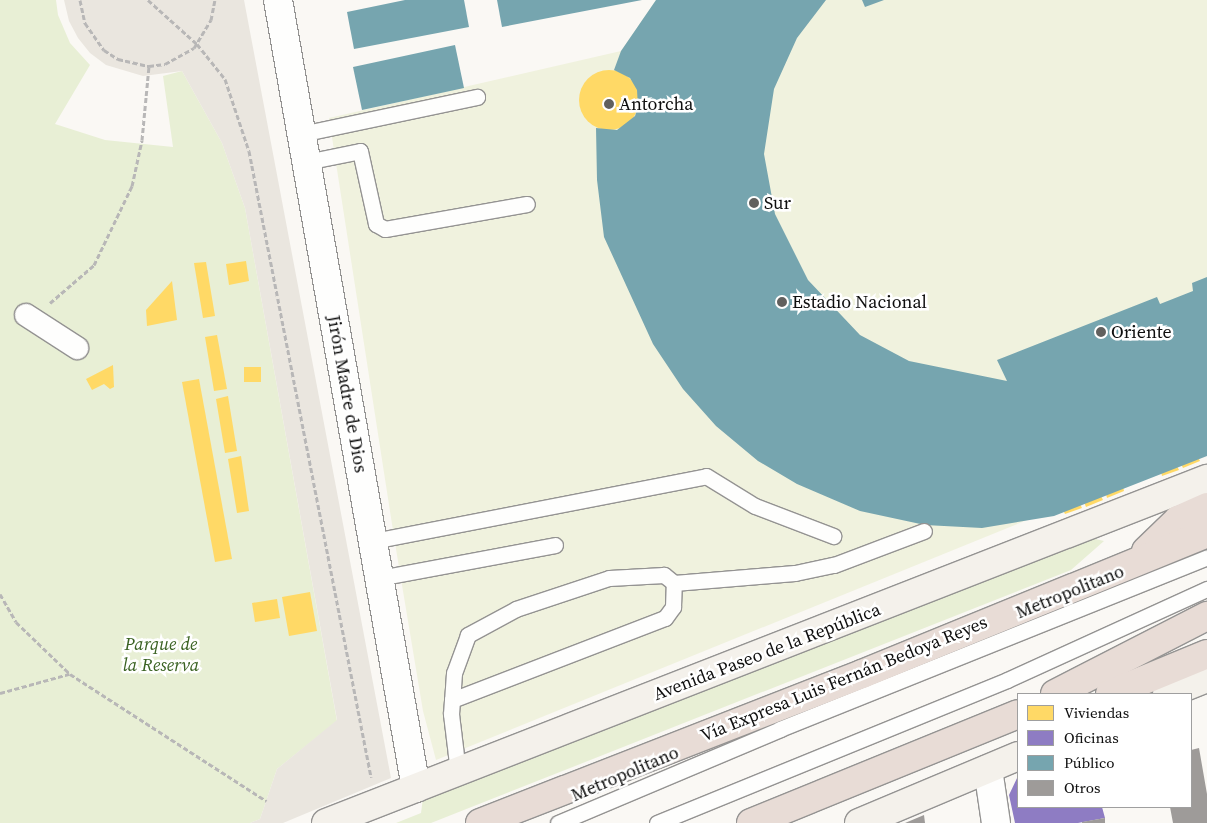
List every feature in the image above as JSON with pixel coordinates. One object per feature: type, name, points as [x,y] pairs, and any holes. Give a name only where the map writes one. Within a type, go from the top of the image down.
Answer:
[{"type":"highway","points":[[1135,562],[1178,520],[1207,507]]},
{"type":"highway","name":"Vía Expresa Luis Fernán Bedoya Reyes","points":[[480,823],[862,674],[1207,533]]},
{"type":"highway","points":[[1057,693],[1207,616]]},
{"type":"highway","points":[[1112,693],[1207,654]]},
{"type":"highway","points":[[751,823],[1017,714]]},
{"type":"main road","name":"Avenida Paseo de la República","points":[[326,823],[1207,479]]},
{"type":"main road","points":[[1170,693],[1207,678]]},
{"type":"main road","points":[[859,823],[1017,756]]},
{"type":"street","name":"Jirón Madre de Dios","points":[[278,0],[416,788]]},
{"type":"street","points":[[26,314],[77,348]]},
{"type":"street","points":[[988,769],[996,823]]},
{"type":"lane","points":[[301,134],[477,98]]},
{"type":"lane","points":[[306,162],[360,151],[376,224],[385,230],[527,204]]},
{"type":"lane","points":[[373,541],[706,476],[755,506],[833,536]]},
{"type":"lane","points":[[458,772],[452,700],[459,653],[468,636],[493,619],[609,578],[664,575],[674,583],[795,574],[834,565],[924,530]]},
{"type":"lane","points":[[380,578],[555,545]]},
{"type":"lane","name":"Metropolitano","points":[[558,823],[789,726],[1207,557]]},
{"type":"lane","points":[[452,700],[665,618],[673,607],[674,583]]},
{"type":"lane","points":[[657,823],[1007,680],[1207,589]]},
{"type":"path","points":[[80,0],[85,24],[104,50],[118,59],[149,66],[180,57],[197,44],[211,20],[215,0]]},
{"type":"path","points":[[148,0],[197,44],[225,79],[249,151],[376,803]]},
{"type":"path","points":[[26,314],[47,305],[94,265],[132,186],[142,140],[149,66]]},
{"type":"path","points":[[0,594],[16,622],[70,674],[266,801]]},
{"type":"path","points":[[0,693],[70,674]]},
{"type":"green space","name":"Parque de la Reserva","points":[[0,0],[56,0],[58,15],[70,43],[90,65],[55,124],[105,140],[173,147],[163,76],[182,71],[222,143],[245,208],[337,721],[277,769],[260,819],[250,823],[0,823]]},
{"type":"green space","name":"Estadio Nacional","points":[[656,0],[1207,0],[1207,447],[436,760],[423,711],[394,537],[329,118],[621,51]]},
{"type":"green space","points":[[1087,537],[1104,541],[1071,570],[431,823],[396,823],[421,813],[423,798]]},
{"type":"shaded area","points":[[64,0],[244,0],[391,778],[283,823],[250,823],[260,819],[277,769],[337,720],[245,208],[222,143],[182,71],[143,76],[106,65],[90,53],[78,38],[69,21]]},
{"type":"building: Viviendas","name":"Antorcha","points":[[603,70],[615,70],[626,75],[634,83],[639,94],[637,112],[626,125],[615,130],[603,130],[592,125],[584,117],[579,106],[579,94],[584,83],[592,75]]},
{"type":"building: Viviendas","points":[[246,261],[249,281],[229,285],[226,264]]},
{"type":"building: Viviendas","points":[[206,262],[215,316],[203,318],[194,263]]},
{"type":"building: Viviendas","points":[[172,281],[177,320],[147,326],[146,310]]},
{"type":"building: Viviendas","points":[[217,335],[227,389],[214,391],[205,337]]},
{"type":"building: Viviendas","points":[[113,365],[114,387],[110,389],[104,384],[92,390],[86,379]]},
{"type":"building: Viviendas","points":[[244,367],[261,367],[261,382],[244,382]]},
{"type":"building: Viviendas","points":[[199,379],[232,559],[215,562],[182,382]]},
{"type":"building: Viviendas","points":[[228,396],[237,451],[225,453],[216,399]]},
{"type":"building: Viviendas","points":[[241,456],[249,511],[237,513],[228,459]]},
{"type":"building: Viviendas","points":[[1198,457],[1200,461],[1183,468],[1181,464]]},
{"type":"building: Viviendas","points":[[1177,466],[1179,470],[1162,476],[1161,472]]},
{"type":"building: Viviendas","points":[[1123,487],[1124,491],[1107,498],[1106,494]]},
{"type":"building: Viviendas","points":[[1101,496],[1103,500],[1086,507],[1084,502]]},
{"type":"building: Viviendas","points":[[1080,504],[1082,508],[1065,514],[1063,510]]},
{"type":"building: Viviendas","points":[[310,592],[317,631],[289,636],[282,597]]},
{"type":"building: Viviendas","points":[[277,599],[280,618],[255,622],[252,603]]},
{"type":"building: Oficinas","points":[[1017,778],[1017,808],[1102,808],[1105,818],[1078,823],[1015,823],[1009,795]]},
{"type":"building: Público","points":[[405,0],[464,0],[469,27],[354,49],[347,12]]},
{"type":"building: Público","points":[[497,0],[642,0],[502,27]]},
{"type":"building: Público","points":[[656,0],[826,0],[797,38],[774,89],[764,154],[775,214],[808,280],[860,335],[909,361],[1007,381],[997,360],[1157,297],[1160,304],[1193,291],[1192,283],[1207,277],[1207,456],[1054,516],[982,528],[925,525],[860,511],[797,484],[758,461],[716,426],[683,389],[653,344],[604,237],[597,180],[596,128],[617,130],[635,116],[638,107],[637,90],[630,78],[614,70],[621,51]]},
{"type":"building: Público","points":[[862,0],[884,0],[865,7]]},
{"type":"building: Público","points":[[455,45],[464,88],[362,110],[353,67]]},
{"type":"building: Otros","points":[[1199,748],[1207,794],[1207,823],[1173,823],[1170,808],[1192,808],[1192,750]]},
{"type":"building: Otros","points":[[924,815],[925,823],[905,823]]},
{"type":"building: Otros","points":[[1105,818],[1105,823],[1082,823],[1082,822]]},
{"type":"place","name":"Antorcha","points":[[609,104]]},
{"type":"place","name":"Sur","points":[[754,203]]},
{"type":"place","name":"Estadio Nacional","points":[[782,302]]},
{"type":"place","name":"Oriente","points":[[1101,332]]}]
